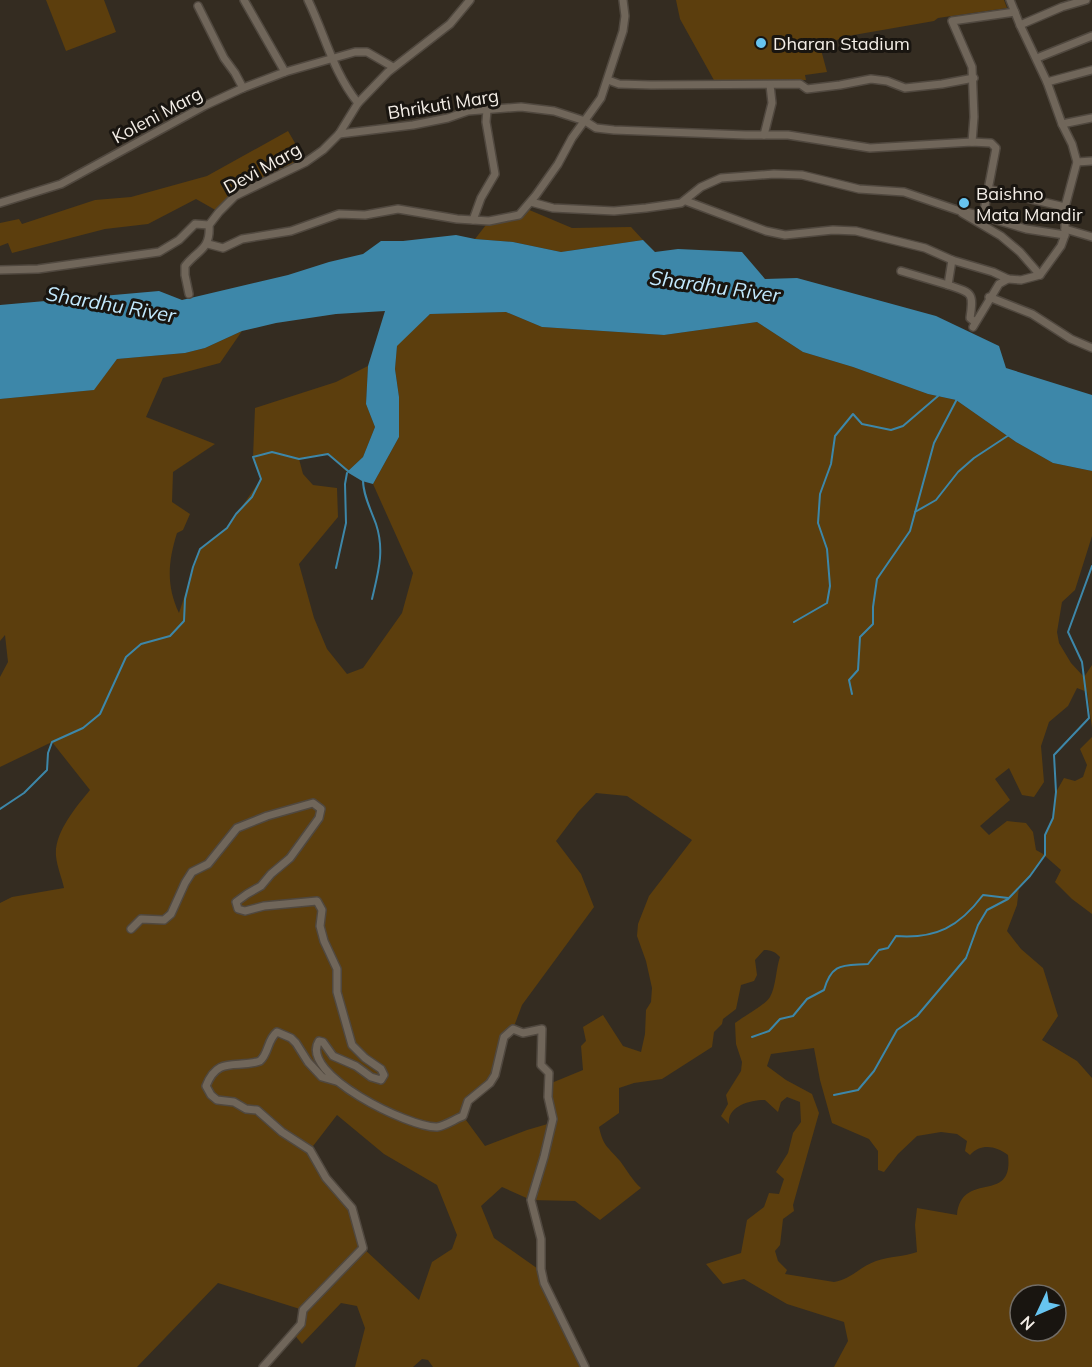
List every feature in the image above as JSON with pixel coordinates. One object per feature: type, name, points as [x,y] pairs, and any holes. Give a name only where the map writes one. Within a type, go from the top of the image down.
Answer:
[{"type":"street","points":[[244,0],[285,72]]},
{"type":"street","points":[[308,0],[332,60],[346,88],[358,104]]},
{"type":"street","name":"Devi Marg","points":[[210,225],[235,196],[306,162],[323,150],[339,134],[358,104],[393,67],[450,24],[470,0]]},
{"type":"street","points":[[208,244],[224,248],[232,246],[242,238],[291,231],[339,214],[365,215],[398,209],[489,221],[519,215],[558,164],[572,138],[601,98],[609,80],[623,31],[626,16],[623,0]]},
{"type":"street","points":[[686,201],[765,231],[785,235],[833,230],[856,231],[925,248],[1008,279],[1021,280],[1040,275],[1061,246],[1065,232],[1065,207],[1077,162],[1047,82],[1010,0]]},
{"type":"street","points":[[1020,26],[1062,7],[1086,0]]},
{"type":"street","points":[[198,6],[224,58],[243,88]]},
{"type":"street","points":[[983,216],[996,148],[991,143],[972,142],[974,78],[969,56],[952,21],[1015,12]]},
{"type":"street","points":[[1037,58],[1092,36]]},
{"type":"street","name":"Koleni Marg","points":[[0,202],[61,184],[204,106],[285,72],[355,52],[367,52],[393,67]]},
{"type":"street","points":[[1047,82],[1092,70]]},
{"type":"street","points":[[609,80],[619,84],[800,84],[807,89],[872,79],[887,81],[905,88],[974,78]]},
{"type":"street","points":[[764,135],[772,103],[770,85]]},
{"type":"street","name":"Bhrikuti Marg","points":[[339,134],[413,125],[448,118],[468,111],[521,107],[554,111],[596,128],[614,130],[808,137],[847,146],[870,148],[972,142]]},
{"type":"street","points":[[473,220],[481,198],[495,174],[486,122],[487,110]]},
{"type":"street","points":[[1062,124],[1092,118]]},
{"type":"street","points":[[1077,162],[1092,161]]},
{"type":"street","points":[[531,202],[554,208],[614,211],[681,203],[700,187],[721,178],[774,174],[802,175],[860,189],[904,192],[957,210],[1026,229],[1092,237]]},
{"type":"street","points":[[988,189],[1065,207]]},
{"type":"street","points":[[957,210],[1001,236],[1020,252],[1040,275]]},
{"type":"street","points":[[0,270],[38,269],[159,252],[179,240],[195,224],[210,225],[208,244],[185,266],[189,294]]},
{"type":"street","points":[[948,285],[952,260]]},
{"type":"street","points":[[901,271],[970,294],[973,298],[970,318],[974,324],[989,297],[999,284],[1008,279]]},
{"type":"street","points":[[989,297],[1032,314],[1071,339],[1092,348]]},
{"type":"street","points":[[131,929],[141,919],[164,920],[171,914],[192,872],[208,864],[237,828],[267,816],[314,803],[321,809],[319,818],[290,858],[261,886],[236,902],[238,909],[245,911],[264,906],[317,901],[322,910],[320,926],[337,969],[337,992],[352,1045],[381,1069],[384,1075],[381,1080],[371,1077],[356,1066],[333,1056],[323,1042],[319,1041],[315,1046],[315,1055],[336,1081],[355,1095],[418,1124],[438,1127],[463,1116],[468,1101],[490,1083],[495,1075],[504,1037],[513,1029],[523,1033],[542,1029],[541,1065],[549,1073],[548,1097],[553,1119],[531,1200],[541,1239],[541,1269],[544,1282],[585,1367]]},
{"type":"street","points":[[263,1367],[301,1324],[303,1310],[363,1248],[352,1208],[326,1178],[310,1150],[282,1132],[257,1110],[234,1102],[218,1100],[211,1095],[206,1086],[209,1077],[229,1063],[260,1061],[267,1053],[271,1039],[277,1032],[291,1038],[296,1043],[308,1062],[322,1077],[336,1081]]},
{"type":"shaded area","points":[[46,0],[104,0],[116,32],[66,51]]},
{"type":"shaded area","name":"Dharan Stadium","points":[[676,0],[1004,0],[1007,8],[938,18],[934,21],[848,36],[820,46],[827,72],[805,75],[806,80],[715,82],[680,19]]},
{"type":"shaded area","points":[[288,131],[306,162],[235,196],[219,212],[196,199],[148,224],[105,229],[12,253],[8,243],[0,246],[0,223],[19,219],[22,224],[95,200],[131,197],[207,176]]},
{"type":"shaded area","points":[[527,209],[572,228],[631,227],[643,240],[561,252],[513,242],[475,239],[489,221],[507,219]]},
{"type":"shaded area","points":[[506,312],[542,327],[664,335],[757,322],[803,352],[928,394],[956,400],[1016,442],[1053,463],[1092,471],[1092,536],[1075,590],[1062,602],[1057,632],[1059,643],[1071,663],[1084,677],[1092,665],[1092,728],[1087,692],[1077,688],[1068,706],[1049,722],[1041,746],[1044,782],[1034,797],[1022,795],[1009,768],[995,779],[1010,800],[980,826],[989,835],[1007,821],[1026,823],[1033,832],[1036,850],[1045,855],[1045,835],[1053,818],[1056,792],[1064,778],[1075,781],[1083,777],[1087,765],[1080,749],[1092,737],[1092,914],[1055,882],[1061,870],[1045,856],[1019,887],[1017,905],[1007,931],[1021,949],[1043,968],[1058,1016],[1042,1040],[1077,1061],[1092,1078],[1092,1367],[834,1367],[848,1341],[844,1322],[787,1304],[744,1279],[723,1284],[706,1264],[741,1253],[747,1220],[764,1207],[769,1193],[779,1194],[784,1179],[776,1172],[788,1153],[793,1133],[801,1122],[800,1102],[787,1097],[781,1102],[778,1112],[765,1100],[759,1100],[736,1108],[729,1118],[729,1124],[721,1116],[728,1104],[726,1095],[741,1071],[742,1062],[736,1044],[735,1023],[767,1000],[774,988],[780,957],[769,950],[764,950],[755,960],[757,975],[754,981],[741,985],[736,1009],[723,1019],[722,1024],[714,1032],[712,1047],[662,1079],[634,1083],[619,1088],[619,1113],[599,1127],[606,1146],[641,1188],[600,1220],[575,1201],[531,1200],[502,1187],[481,1206],[494,1238],[541,1271],[583,1367],[433,1367],[428,1360],[422,1359],[413,1367],[355,1367],[365,1328],[357,1306],[341,1303],[302,1344],[293,1333],[301,1324],[303,1310],[218,1283],[137,1367],[0,1367],[0,903],[12,897],[64,888],[56,856],[58,838],[78,804],[90,790],[52,742],[0,767],[0,677],[8,662],[5,635],[0,641],[0,399],[93,390],[117,359],[185,353],[205,348],[242,331],[220,363],[163,378],[146,417],[215,444],[173,472],[172,502],[190,514],[183,530],[177,533],[170,564],[170,583],[179,613],[200,549],[227,528],[261,479],[253,457],[255,408],[336,382],[368,366],[366,404],[375,427],[363,457],[347,472],[328,454],[299,459],[303,474],[313,485],[337,488],[338,517],[299,564],[314,618],[327,649],[347,674],[363,668],[402,613],[413,573],[373,484],[399,437],[399,397],[395,369],[397,345],[430,314]],"holes":[[[596,793],[627,796],[692,840],[649,896],[638,924],[637,936],[652,988],[651,1002],[646,1010],[645,1034],[641,1052],[623,1046],[603,1015],[583,1027],[586,1041],[581,1046],[583,1070],[549,1084],[551,1123],[485,1146],[463,1116],[468,1101],[495,1075],[504,1037],[513,1029],[522,1005],[594,907],[581,874],[556,841]],[[814,1048],[832,1123],[869,1139],[878,1151],[878,1170],[884,1172],[898,1154],[917,1136],[941,1132],[957,1134],[967,1141],[965,1151],[970,1155],[984,1147],[999,1150],[1008,1155],[1008,1170],[1003,1179],[996,1184],[968,1193],[961,1201],[957,1215],[917,1208],[915,1225],[917,1252],[876,1261],[845,1279],[834,1282],[785,1274],[787,1270],[778,1261],[775,1251],[780,1245],[783,1219],[794,1211],[793,1205],[819,1113],[812,1094],[786,1080],[767,1066],[771,1054]],[[337,1115],[384,1154],[437,1185],[457,1235],[452,1249],[432,1262],[419,1300],[363,1248],[347,1201],[310,1150]]]},
{"type":"water","name":"Shardhu River","points":[[456,235],[513,242],[561,252],[643,240],[655,252],[678,249],[742,252],[765,279],[797,278],[936,316],[999,346],[1006,368],[1092,395],[1092,471],[1053,463],[1016,442],[956,400],[928,394],[803,352],[757,322],[664,335],[542,327],[506,312],[430,314],[397,346],[395,369],[399,397],[399,437],[373,484],[362,481],[347,472],[363,457],[375,427],[366,404],[368,366],[385,311],[336,314],[276,323],[242,331],[205,348],[185,353],[117,359],[94,390],[0,399],[0,305],[159,291],[182,300],[288,275],[363,254],[381,241]]},
{"type":"waterway","points":[[794,622],[827,603],[830,586],[827,549],[818,523],[820,494],[831,464],[835,436],[853,414],[862,424],[891,430],[903,426],[938,396]]},
{"type":"waterway","points":[[852,694],[849,680],[858,670],[860,637],[873,624],[877,579],[910,531],[934,443],[957,399]]},
{"type":"waterway","points":[[915,512],[936,500],[958,472],[974,458],[1009,435]]},
{"type":"waterway","points":[[0,809],[24,793],[47,770],[48,753],[52,742],[83,728],[100,714],[126,657],[141,644],[170,636],[184,621],[185,599],[200,549],[227,528],[252,497],[261,479],[253,457],[272,452],[299,459],[328,454],[348,471]]},
{"type":"waterway","points":[[336,568],[346,523],[347,473]]},
{"type":"waterway","points":[[363,480],[380,543],[380,562],[372,599]]},
{"type":"waterway","points":[[834,1095],[858,1090],[874,1071],[897,1030],[917,1016],[966,958],[978,925],[987,910],[1008,899],[1030,876],[1045,855],[1045,835],[1053,818],[1056,792],[1054,755],[1089,718],[1082,662],[1068,632],[1092,566]]},
{"type":"waterway","points":[[752,1037],[769,1031],[780,1019],[793,1016],[807,999],[824,990],[835,970],[845,966],[868,964],[879,950],[888,948],[896,936],[923,935],[946,929],[965,915],[983,895],[1008,898]]},
{"type":"place","name":"Dharan Stadium","points":[[761,43]]},
{"type":"place","name":"Baishno Mata Mandir","points":[[964,203]]}]
